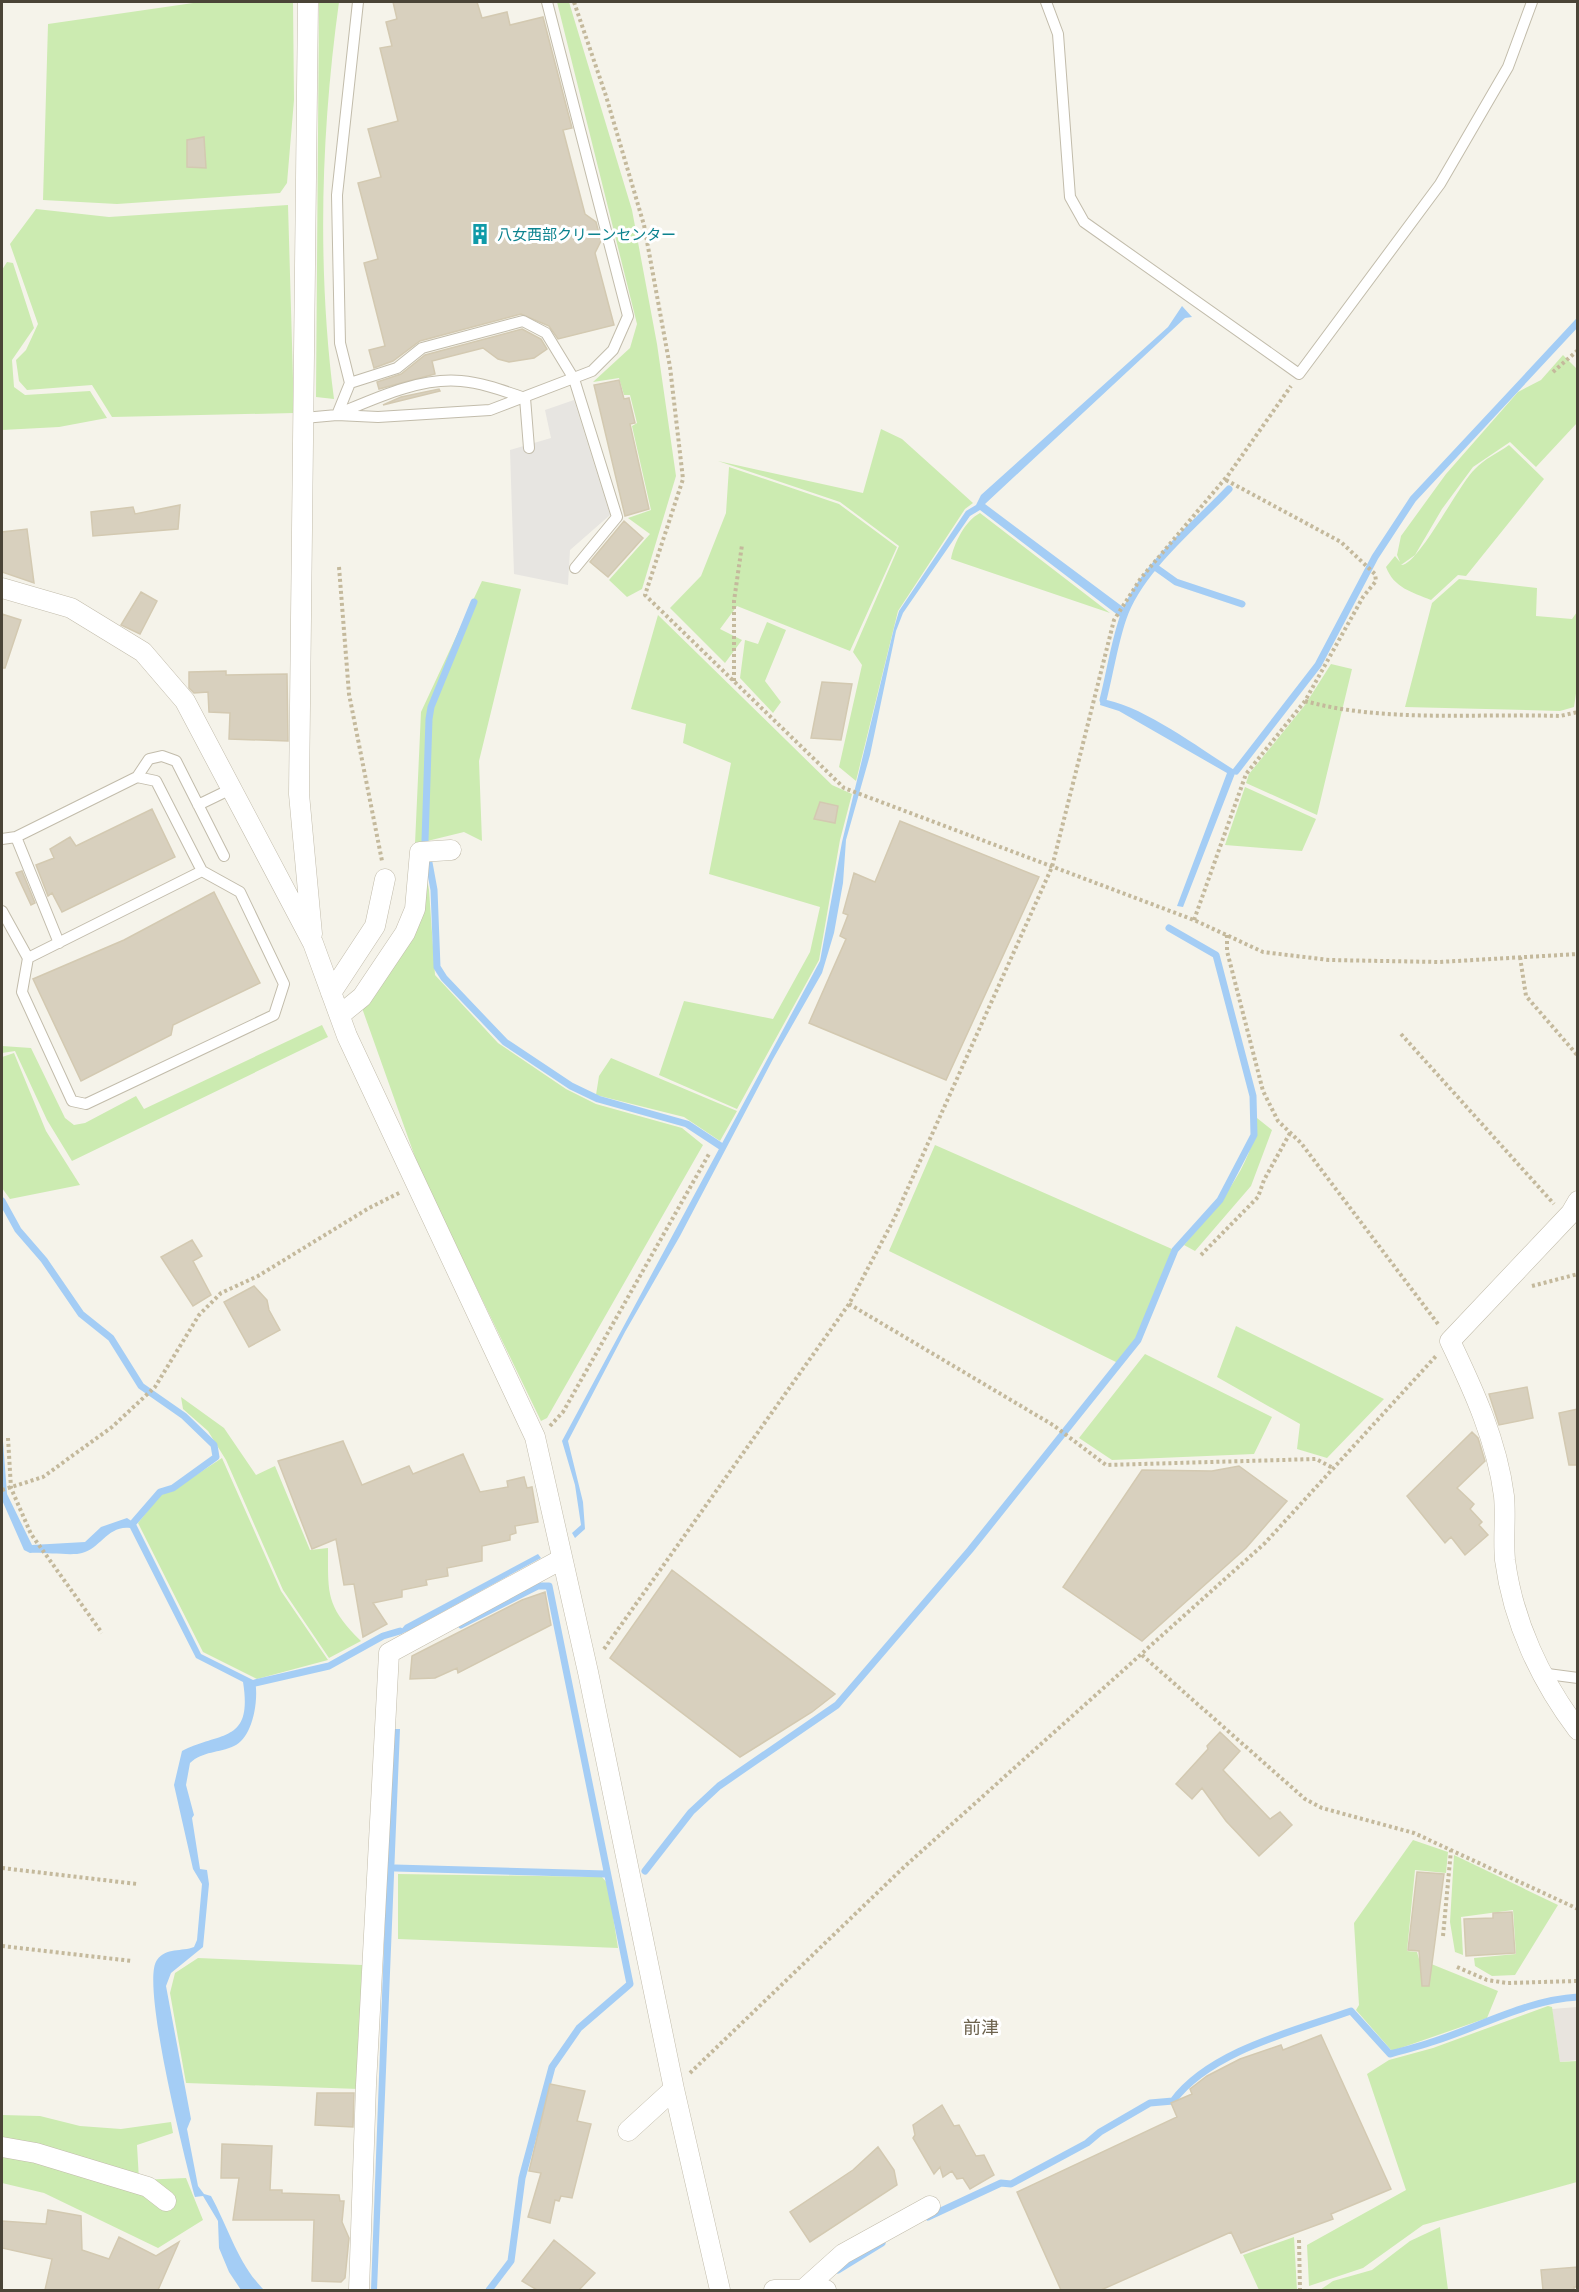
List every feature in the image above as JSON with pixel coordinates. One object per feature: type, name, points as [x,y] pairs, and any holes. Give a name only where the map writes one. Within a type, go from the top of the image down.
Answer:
[{"type":"street","points":[[308,2],[299,794],[313,943]]},
{"type":"street","points":[[2,588],[71,608],[143,652],[185,701],[313,943],[340,1015],[536,1437],[588,1672],[674,2089],[720,2290]]},
{"type":"street","points":[[340,1015],[362,997],[405,933],[415,909],[420,852],[451,850]]},
{"type":"street","points":[[332,993],[375,926],[385,879]]},
{"type":"street","points":[[1572,1209],[1450,1341],[1471,1385],[1489,1432],[1504,1495],[1505,1560],[1519,1620],[1540,1673],[1578,1730]]},
{"type":"street","points":[[359,2290],[366,2085],[389,1653],[562,1559]]},
{"type":"street","points":[[628,2131],[674,2089]]},
{"type":"street","points":[[2,2147],[36,2152],[148,2187],[166,2201]]},
{"type":"street","points":[[804,2289],[843,2254],[930,2206]]},
{"type":"street","points":[[774,2290],[826,2290]]},
{"type":"lane","points":[[304,418],[337,415],[378,417],[490,410],[574,379],[592,370],[613,350],[628,316],[547,2]]},
{"type":"lane","points":[[1046,2],[1058,34],[1070,197],[1084,222],[1299,374],[1440,184],[1508,67],[1532,2]]},
{"type":"lane","points":[[337,415],[350,383],[340,343],[338,195],[360,3]]},
{"type":"lane","points":[[350,383],[398,368],[422,348],[523,321],[546,333],[574,379],[617,517],[575,568]]},
{"type":"lane","points":[[337,415],[376,398],[430,382],[461,380],[525,398]]},
{"type":"lane","points":[[525,398],[528,448]]},
{"type":"lane","points":[[2,839],[16,837],[137,777],[149,759],[162,756],[176,761],[224,856]]},
{"type":"lane","points":[[2,911],[28,958],[22,992],[72,1101],[86,1104],[274,1015],[284,984],[240,892],[202,871],[156,781],[137,777]]},
{"type":"lane","points":[[198,805],[231,789]]},
{"type":"lane","points":[[16,837],[59,943]]},
{"type":"lane","points":[[28,958],[202,871]]},
{"type":"lane","points":[[1540,1673],[1578,1678]]},
{"type":"path","points":[[574,2],[606,96],[644,225],[670,367],[682,479],[645,595],[844,788],[1194,920],[1263,952],[1329,960],[1439,962],[1578,954]]},
{"type":"path","points":[[1552,372],[1578,350]]},
{"type":"path","points":[[588,1672],[849,1304],[894,1219],[1052,867],[1114,620],[1141,578],[1224,479],[1299,374]]},
{"type":"path","points":[[1194,920],[1246,774],[1305,701],[1363,597],[1376,581],[1375,574],[1341,542],[1224,479]]},
{"type":"path","points":[[734,682],[734,601],[742,545]]},
{"type":"path","points":[[339,567],[349,694],[385,879]]},
{"type":"path","points":[[1305,701],[1334,709],[1390,713],[1560,716],[1578,712]]},
{"type":"path","points":[[674,2089],[904,1867],[1265,1543],[1450,1341],[1356,1213],[1278,1121],[1263,1091],[1227,951],[1227,935]]},
{"type":"path","points":[[1520,957],[1526,996],[1578,1056]]},
{"type":"path","points":[[1401,1034],[1572,1209]]},
{"type":"path","points":[[1201,1255],[1258,1197],[1264,1180],[1290,1133]]},
{"type":"path","points":[[536,1437],[563,1412],[709,1154]]},
{"type":"path","points":[[2,1490],[43,1477],[111,1427],[155,1387],[200,1315],[221,1293],[258,1276],[369,1208],[417,1184]]},
{"type":"path","points":[[1525,1287],[1578,1274]]},
{"type":"path","points":[[849,1304],[1053,1425],[1106,1465],[1316,1459],[1334,1468]]},
{"type":"path","points":[[8,1438],[10,1488],[31,1534],[102,1633]]},
{"type":"path","points":[[1142,1655],[1305,1799],[1322,1808],[1414,1833],[1578,1909]]},
{"type":"path","points":[[1443,1936],[1451,1850]]},
{"type":"path","points":[[2,1868],[137,1884]]},
{"type":"path","points":[[2,1946],[132,1961]]},
{"type":"path","points":[[1457,1967],[1487,1980],[1507,1983],[1578,1981]]},
{"type":"path","points":[[1299,2240],[1300,2290]]},
{"type":"shaded area","points":[[574,400],[610,515],[570,550],[568,585],[514,574],[510,450],[551,438],[545,410]]},
{"type":"shaded area","points":[[1577,2007],[1577,2060],[1560,2062],[1552,2009]]},
{"type":"green space","points":[[200,2],[293,2],[294,100],[287,183],[280,193],[117,204],[43,200],[48,24]]},
{"type":"green space","points":[[319,2],[339,2],[328,100],[323,200],[325,300],[334,399],[316,397]]},
{"type":"green space","points":[[557,2],[569,2],[632,210],[657,344],[676,476],[642,589],[627,597],[609,580],[650,534],[628,518],[651,510],[632,426],[637,423],[630,395],[624,395],[619,378],[593,382],[630,348],[637,324]]},
{"type":"green space","points":[[288,205],[294,413],[112,417],[92,385],[27,390],[19,381],[16,360],[26,350],[38,324],[10,244],[36,209],[109,217]]},
{"type":"green space","points":[[7,262],[13,263],[34,328],[12,360],[14,387],[25,395],[90,391],[107,418],[59,427],[2,430],[2,270]]},
{"type":"green space","points":[[1563,355],[1577,369],[1577,423],[1536,467],[1510,442],[1473,467],[1442,509],[1415,555],[1475,469],[1509,445],[1544,479],[1466,576],[1458,575],[1431,600],[1399,585],[1386,567],[1395,556],[1400,562],[1397,555],[1401,536],[1446,474],[1518,392],[1541,380]]},
{"type":"green space","points":[[881,429],[902,439],[973,503],[965,509],[898,611],[856,781],[839,767],[862,665],[853,652],[899,546],[840,502],[718,461],[863,493]]},
{"type":"green space","points":[[729,467],[839,504],[897,547],[850,651],[737,606],[720,629],[742,640],[725,663],[670,608],[701,576],[726,513]]},
{"type":"green space","points":[[980,513],[1110,613],[951,559],[961,533]]},
{"type":"green space","points":[[1459,579],[1537,588],[1536,616],[1572,619],[1577,612],[1578,680],[1574,707],[1560,711],[1405,707],[1432,603]]},
{"type":"green space","points":[[482,581],[521,589],[479,761],[482,841],[464,832],[415,844],[421,712]]},
{"type":"green space","points":[[658,615],[832,785],[852,794],[840,840],[819,960],[737,1109],[659,1075],[684,1001],[773,1019],[810,952],[820,907],[709,874],[731,763],[683,743],[686,724],[631,709]]},
{"type":"green space","points":[[767,622],[786,630],[765,681],[781,702],[773,713],[740,678],[745,640],[758,644]]},
{"type":"green space","points":[[1331,664],[1352,669],[1317,815],[1246,783],[1249,774],[1305,705]]},
{"type":"green space","points":[[1245,787],[1316,819],[1302,851],[1225,845]]},
{"type":"green space","points":[[425,869],[429,890],[435,975],[498,1043],[566,1089],[596,1104],[682,1128],[703,1145],[547,1418],[541,1421],[420,1171],[362,1008]]},
{"type":"green space","points":[[322,1025],[328,1037],[72,1161],[47,1120],[15,1051],[2,1053],[2,1046],[31,1048],[65,1118],[74,1125],[85,1123],[136,1096],[144,1109]]},
{"type":"green space","points":[[14,1053],[46,1131],[80,1185],[10,1199],[2,1188],[2,1057]]},
{"type":"green space","points":[[611,1058],[737,1111],[720,1141],[684,1117],[596,1095],[599,1076]]},
{"type":"green space","points":[[1257,1118],[1272,1130],[1251,1186],[1195,1251],[1184,1245],[1231,1187],[1248,1154]]},
{"type":"green space","points":[[935,1145],[1172,1249],[1137,1339],[1118,1363],[889,1251]]},
{"type":"green space","points":[[1236,1326],[1384,1399],[1327,1458],[1297,1449],[1300,1424],[1217,1377]]},
{"type":"green space","points":[[1145,1354],[1272,1417],[1254,1454],[1112,1460],[1079,1438]]},
{"type":"green space","points":[[181,1397],[224,1428],[256,1475],[275,1466],[310,1550],[328,1548],[331,1599],[341,1618],[361,1641],[329,1658],[283,1590],[226,1460],[208,1431],[183,1409]]},
{"type":"green space","points":[[222,1458],[281,1591],[328,1660],[257,1679],[203,1652],[138,1523],[161,1494],[173,1490]]},
{"type":"green space","points":[[1413,1840],[1448,1852],[1446,1873],[1415,1870],[1407,1951],[1417,1952],[1419,1959],[1498,1991],[1487,2018],[1392,2051],[1356,2010],[1359,2005],[1354,1923]]},
{"type":"green space","points":[[1454,1855],[1558,1905],[1515,1975],[1492,1976],[1475,1966],[1474,1958],[1516,1954],[1513,1910],[1461,1917],[1463,1955],[1455,1952],[1450,1922]]},
{"type":"green space","points":[[398,1874],[602,1877],[608,1884],[618,1948],[398,1939]]},
{"type":"green space","points":[[198,1958],[362,1965],[359,2089],[186,2083],[170,1993],[175,1973]]},
{"type":"green space","points":[[1548,2006],[1552,2007],[1560,2062],[1577,2061],[1577,2182],[1423,2225],[1363,2268],[1309,2286],[1307,2245],[1406,2190],[1367,2074],[1389,2060],[1433,2048]]},
{"type":"green space","points":[[2,2115],[40,2116],[80,2126],[121,2129],[171,2122],[173,2133],[137,2145],[139,2180],[186,2178],[203,2220],[158,2248],[44,2193],[2,2183]]},
{"type":"green space","points":[[1440,2227],[1448,2290],[1320,2290],[1333,2281],[1372,2270],[1410,2241]]},
{"type":"green space","points":[[1294,2237],[1297,2290],[1259,2290],[1243,2255]]},
{"type":"water","points":[[1182,306],[1192,317],[1185,318],[985,504],[1127,610],[1123,619],[980,510],[970,516],[903,613],[896,631],[870,755],[846,840],[843,883],[834,933],[822,973],[773,1059],[568,1441],[583,1502],[585,1529],[575,1538],[572,1533],[581,1525],[575,1485],[562,1441],[820,961],[842,842],[899,611],[966,511],[976,505],[981,495],[1168,327]]},
{"type":"water","points":[[1101,699],[1134,709],[1152,718],[1236,771],[1183,907],[1177,906],[1227,773],[1119,711],[1100,705]]},
{"type":"water","points":[[2,1428],[7,1494],[32,1545],[85,1542],[101,1527],[127,1518],[136,1524],[201,1654],[255,1681],[256,1698],[253,1717],[241,1742],[200,1756],[190,1763],[186,1785],[194,1815],[192,1818],[200,1869],[207,1870],[209,1884],[203,1947],[171,1973],[166,1986],[191,2119],[187,2129],[198,2186],[204,2194],[211,2196],[247,2269],[264,2290],[241,2290],[229,2272],[219,2248],[218,2221],[203,2196],[195,2197],[166,2074],[154,2002],[153,1975],[157,1960],[161,1956],[169,1951],[194,1947],[197,1940],[202,1884],[193,1869],[174,1785],[182,1751],[221,1737],[238,1726],[243,1716],[245,1702],[243,1682],[196,1658],[130,1528],[116,1530],[82,1553],[30,1553],[24,1550],[2,1500]]},
{"type":"water","points":[[538,1554],[541,1558],[408,1631],[403,1633],[400,1631],[405,1625]]},
{"type":"water","points":[[392,1729],[400,1729],[377,2290],[371,2290]]},
{"type":"building","points":[[393,2],[477,2],[482,18],[507,12],[510,25],[543,17],[572,128],[563,130],[585,214],[596,222],[601,241],[595,253],[614,325],[558,339],[549,326],[521,314],[420,341],[393,361],[374,368],[369,350],[385,346],[364,263],[378,259],[358,183],[381,177],[368,129],[398,121],[380,48],[392,46],[386,22],[397,19]]},
{"type":"building","points":[[204,137],[206,168],[187,167],[187,140]]},
{"type":"building","points":[[522,329],[541,339],[547,349],[534,358],[509,362],[498,359],[483,348],[432,361],[435,374],[379,389],[377,382],[401,374],[425,355]]},
{"type":"building","points":[[619,380],[624,399],[629,398],[635,423],[630,424],[649,509],[625,516],[594,385]]},
{"type":"building","points":[[439,389],[440,391],[383,405],[401,397]]},
{"type":"building","points":[[180,505],[178,529],[93,536],[91,512],[133,507],[135,514]]},
{"type":"building","points":[[624,521],[643,538],[608,577],[590,562]]},
{"type":"building","points":[[27,529],[34,583],[2,572],[2,532]]},
{"type":"building","points":[[141,592],[157,601],[140,634],[121,625]]},
{"type":"building","points":[[2,614],[21,620],[5,668],[2,668]]},
{"type":"building","points":[[226,671],[226,675],[287,674],[288,741],[229,739],[230,713],[209,712],[208,692],[194,693],[189,688],[189,672]]},
{"type":"building","points":[[822,682],[852,684],[841,740],[811,738]]},
{"type":"building","points":[[820,802],[838,806],[835,823],[814,819]]},
{"type":"building","points":[[152,809],[175,857],[62,912],[52,893],[48,896],[36,865],[54,858],[50,849],[70,837],[76,846]]},
{"type":"building","points":[[900,821],[1039,877],[946,1080],[809,1023],[846,939],[840,936],[848,915],[843,913],[854,873],[875,882]]},
{"type":"building","points":[[22,871],[35,903],[31,905],[16,873]]},
{"type":"building","points":[[214,892],[260,983],[173,1025],[171,1035],[81,1081],[33,979],[124,940]]},
{"type":"building","points":[[192,1240],[202,1256],[193,1261],[211,1295],[193,1306],[161,1257]]},
{"type":"building","points":[[254,1286],[267,1300],[269,1310],[280,1330],[249,1347],[224,1302]]},
{"type":"building","points":[[1527,1387],[1533,1418],[1499,1425],[1489,1394]]},
{"type":"building","points":[[1578,1409],[1578,1465],[1569,1465],[1559,1413]]},
{"type":"building","points":[[1472,1432],[1478,1438],[1485,1461],[1457,1488],[1474,1504],[1470,1509],[1482,1522],[1479,1525],[1488,1535],[1465,1555],[1451,1537],[1445,1543],[1407,1496]]},
{"type":"building","points":[[343,1441],[362,1485],[409,1466],[413,1474],[463,1454],[480,1492],[508,1487],[507,1481],[524,1477],[527,1488],[532,1487],[538,1522],[515,1526],[516,1533],[510,1535],[510,1540],[482,1546],[482,1561],[447,1568],[448,1576],[426,1580],[427,1585],[402,1590],[402,1597],[373,1603],[387,1624],[363,1637],[354,1584],[344,1585],[336,1539],[312,1549],[278,1461]]},
{"type":"building","points":[[1239,1466],[1287,1501],[1246,1548],[1142,1641],[1063,1587],[1142,1470],[1212,1471]]},
{"type":"building","points":[[672,1570],[835,1694],[812,1712],[740,1757],[610,1658]]},
{"type":"building","points":[[545,1592],[551,1625],[458,1673],[457,1668],[435,1678],[410,1679],[412,1656],[522,1600]]},
{"type":"building","points":[[1220,1732],[1240,1751],[1223,1770],[1270,1819],[1280,1812],[1292,1825],[1259,1856],[1226,1821],[1202,1788],[1192,1799],[1176,1784],[1208,1749],[1207,1746]]},
{"type":"building","points":[[1417,1872],[1444,1874],[1429,1986],[1422,1986],[1419,1951],[1408,1950]]},
{"type":"building","points":[[1512,1912],[1515,1953],[1466,1956],[1464,1919],[1493,1918],[1493,1913]]},
{"type":"building","points":[[1321,2035],[1391,2189],[1331,2214],[1333,2219],[1241,2253],[1231,2232],[1101,2290],[1061,2290],[1017,2192],[1177,2117],[1171,2103],[1192,2094],[1190,2089],[1207,2076],[1240,2059],[1281,2045],[1283,2050]]},
{"type":"building","points":[[550,2084],[585,2091],[577,2121],[591,2124],[572,2198],[561,2196],[559,2201],[555,2200],[550,2223],[528,2217],[541,2173],[529,2171]]},
{"type":"building","points":[[317,2093],[354,2093],[353,2127],[315,2125]]},
{"type":"building","points":[[942,2105],[954,2126],[959,2125],[976,2156],[984,2155],[994,2175],[970,2189],[963,2178],[957,2179],[952,2171],[943,2177],[940,2167],[934,2174],[913,2138],[915,2135],[913,2125]]},
{"type":"building","points":[[222,2144],[272,2146],[270,2190],[282,2190],[282,2193],[339,2195],[340,2201],[344,2201],[342,2222],[349,2238],[345,2278],[341,2282],[312,2281],[314,2220],[233,2220],[239,2178],[221,2178]]},
{"type":"building","points":[[878,2147],[894,2170],[897,2185],[810,2242],[790,2212],[853,2170]]},
{"type":"building","points":[[48,2210],[81,2216],[82,2250],[109,2259],[119,2237],[156,2256],[179,2242],[158,2290],[45,2290],[52,2259],[2,2248],[2,2221],[46,2224]]},
{"type":"building","points":[[554,2240],[595,2273],[579,2290],[537,2290],[522,2281]]},
{"type":"building","points":[[1578,2267],[1578,2287],[1574,2287],[1574,2290],[1543,2290],[1541,2270]]},
{"type":"waterway","points":[[1236,771],[1318,665],[1375,557],[1413,499],[1578,322]]},
{"type":"waterway","points":[[1103,700],[1120,628],[1131,600],[1169,549],[1229,489]]},
{"type":"waterway","points":[[1155,567],[1176,582],[1242,604]]},
{"type":"waterway","points":[[474,602],[431,707],[429,719],[425,841],[434,890],[437,967],[444,978],[505,1042],[571,1086],[598,1099],[687,1124],[722,1147]]},
{"type":"waterway","points":[[645,1871],[691,1812],[719,1786],[837,1705],[970,1550],[1138,1340],[1175,1250],[1220,1200],[1254,1135],[1253,1096],[1216,955],[1169,928]]},
{"type":"waterway","points":[[2,1201],[18,1230],[44,1260],[81,1314],[111,1338],[141,1386],[184,1416],[214,1445],[216,1457],[173,1488],[160,1492],[134,1522]]},
{"type":"waterway","points":[[461,1625],[538,1586],[549,1586],[630,1984],[579,2028],[552,2067],[522,2178],[511,2261],[489,2290]]},
{"type":"waterway","points":[[255,1683],[329,1666],[383,1636],[400,1631]]},
{"type":"waterway","points":[[395,1868],[606,1874]]},
{"type":"waterway","points":[[928,2217],[1001,2183],[1011,2184],[1087,2143],[1100,2132],[1150,2103],[1173,2101],[1208,2069],[1231,2056],[1304,2026],[1351,2011],[1390,2054],[1435,2041],[1523,2008],[1578,1997]]},
{"type":"waterway","points":[[838,2270],[882,2243]]},
{"type":"place","name":"八女西部クリーンセンター","points":[[480,234]]},
{"type":"district","name":"前津","points":[[981,2027]]}]
